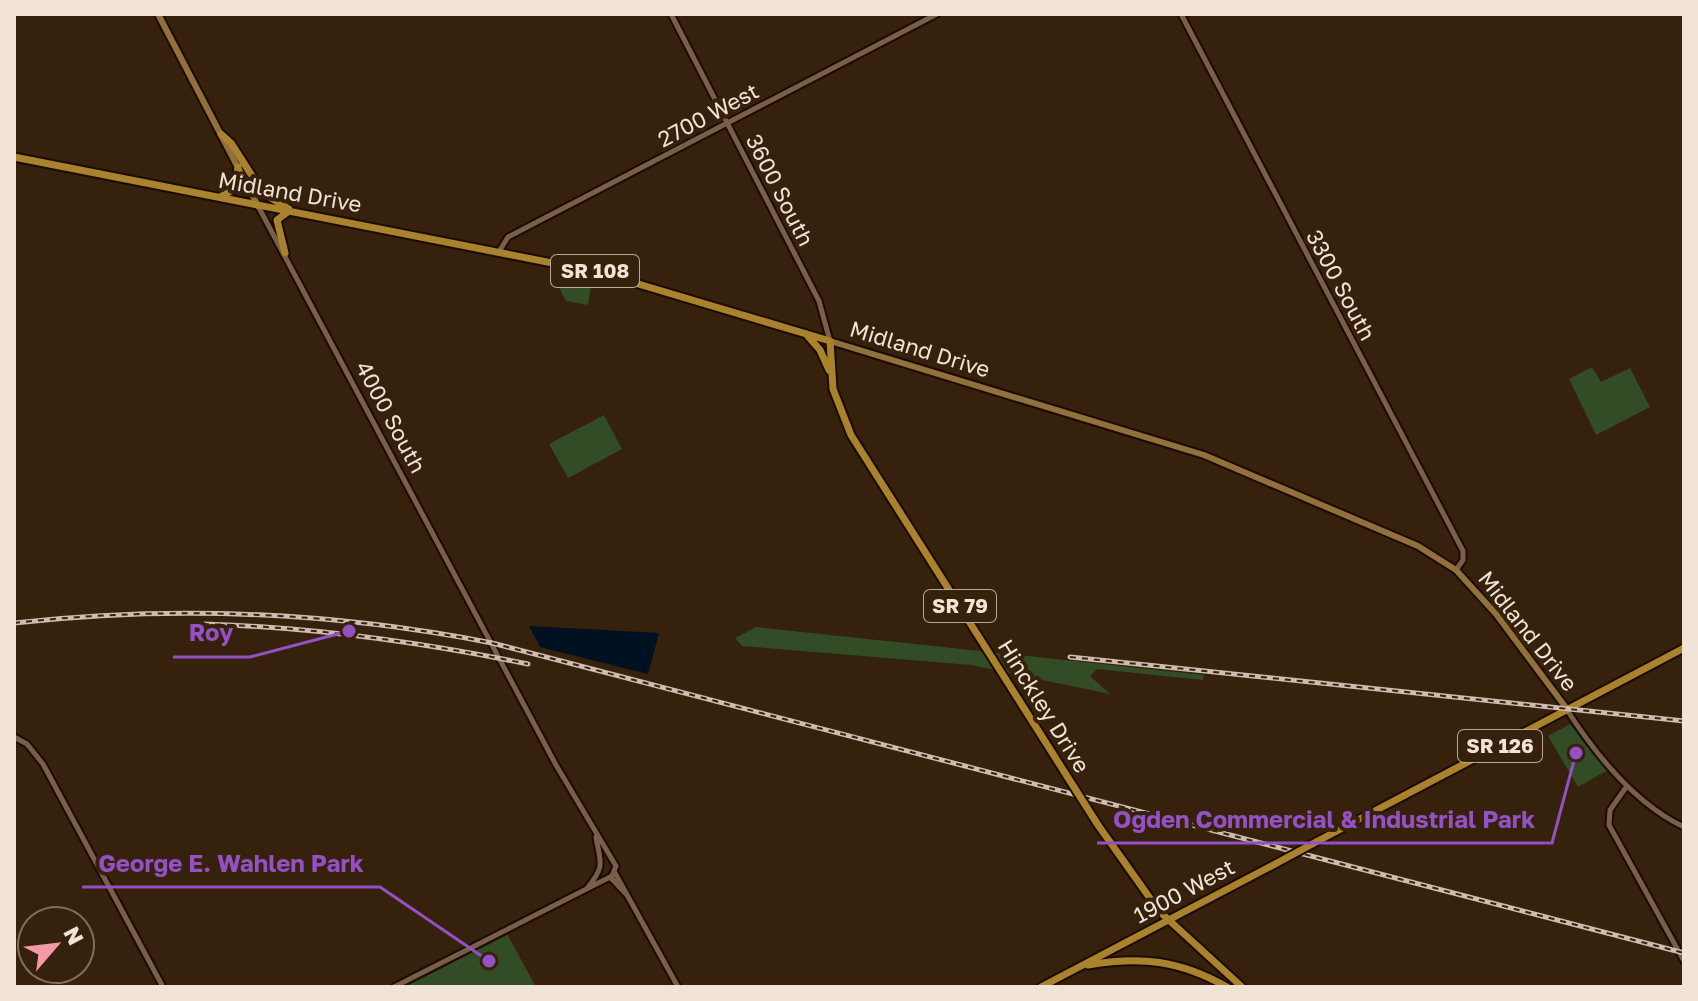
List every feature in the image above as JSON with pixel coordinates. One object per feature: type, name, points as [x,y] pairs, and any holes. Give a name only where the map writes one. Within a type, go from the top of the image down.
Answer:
[{"type":"main road","name":"4000 South","points":[[158,14],[258,206]]},
{"type":"main road","points":[[221,134],[231,143],[263,193],[291,210],[277,220],[285,253]]},
{"type":"main road","name":"Midland Drive","points":[[14,157],[500,250],[598,272],[1204,455],[1418,546],[1456,570],[1496,614],[1567,709]]},
{"type":"main road","points":[[218,197],[235,189],[238,167]]},
{"type":"main road","points":[[806,333],[820,350],[831,372]]},
{"type":"main road","name":"Hinckley Drive","points":[[830,341],[831,372],[841,415],[851,435],[1098,825],[1140,888],[1169,920],[1242,987]]},
{"type":"main road","name":"1900 West","points":[[1041,987],[1684,648]]},
{"type":"main road","points":[[1082,966],[1127,959],[1161,960],[1190,968],[1227,987]]},
{"type":"main road","name":"Hinckley Drive","points":[[1233,977],[1251,987]]},
{"type":"street","name":"3600 South","points":[[671,14],[819,301],[830,341]]},
{"type":"street","name":"2700 West","points":[[500,250],[508,237],[937,14]]},
{"type":"street","name":"3300 South","points":[[1181,14],[1463,551],[1463,560],[1456,570]]},
{"type":"street","name":"4000 South","points":[[258,206],[596,836],[615,864],[610,876]]},
{"type":"street","name":"Midland Drive","points":[[1567,709],[1627,786],[1656,811],[1684,827]]},
{"type":"street","points":[[14,737],[27,744],[43,764],[163,987]]},
{"type":"street","points":[[1627,786],[1609,813],[1609,825],[1684,961]]},
{"type":"street","name":"4000 South","points":[[596,836],[601,863]]},
{"type":"street","points":[[588,887],[599,872],[601,863],[610,860]]},
{"type":"street","points":[[599,872],[610,876],[627,895],[678,987]]},
{"type":"street","points":[[394,987],[610,876]]},
{"type":"green space","points":[[548,266],[592,279],[588,305],[566,301]]},
{"type":"green space","points":[[1592,367],[1601,382],[1630,368],[1650,407],[1596,435],[1569,379]]},
{"type":"green space","points":[[604,415],[622,449],[568,478],[549,444]]},
{"type":"green space","points":[[756,627],[1204,675],[1203,680],[1097,669],[1090,676],[1110,694],[971,665],[742,646],[735,638]]},
{"type":"green space","points":[[1570,724],[1608,770],[1578,787],[1548,736]]},
{"type":"green space","points":[[507,935],[536,987],[405,987]]},
{"type":"water","points":[[529,626],[659,633],[648,674],[540,647]]},
{"type":"railway","points":[[14,623],[134,614],[254,615],[373,624],[492,643],[1684,953]]},
{"type":"railway","points":[[203,624],[285,628],[366,637],[528,664]]},
{"type":"railway","points":[[1070,657],[1684,721]]},
{"type":"place","name":"Roy","points":[[349,631]]},
{"type":"place","name":"Ogden Commercial & Industrial Park","points":[[1576,753]]},
{"type":"place","name":"George E. Wahlen Park","points":[[489,961]]}]
